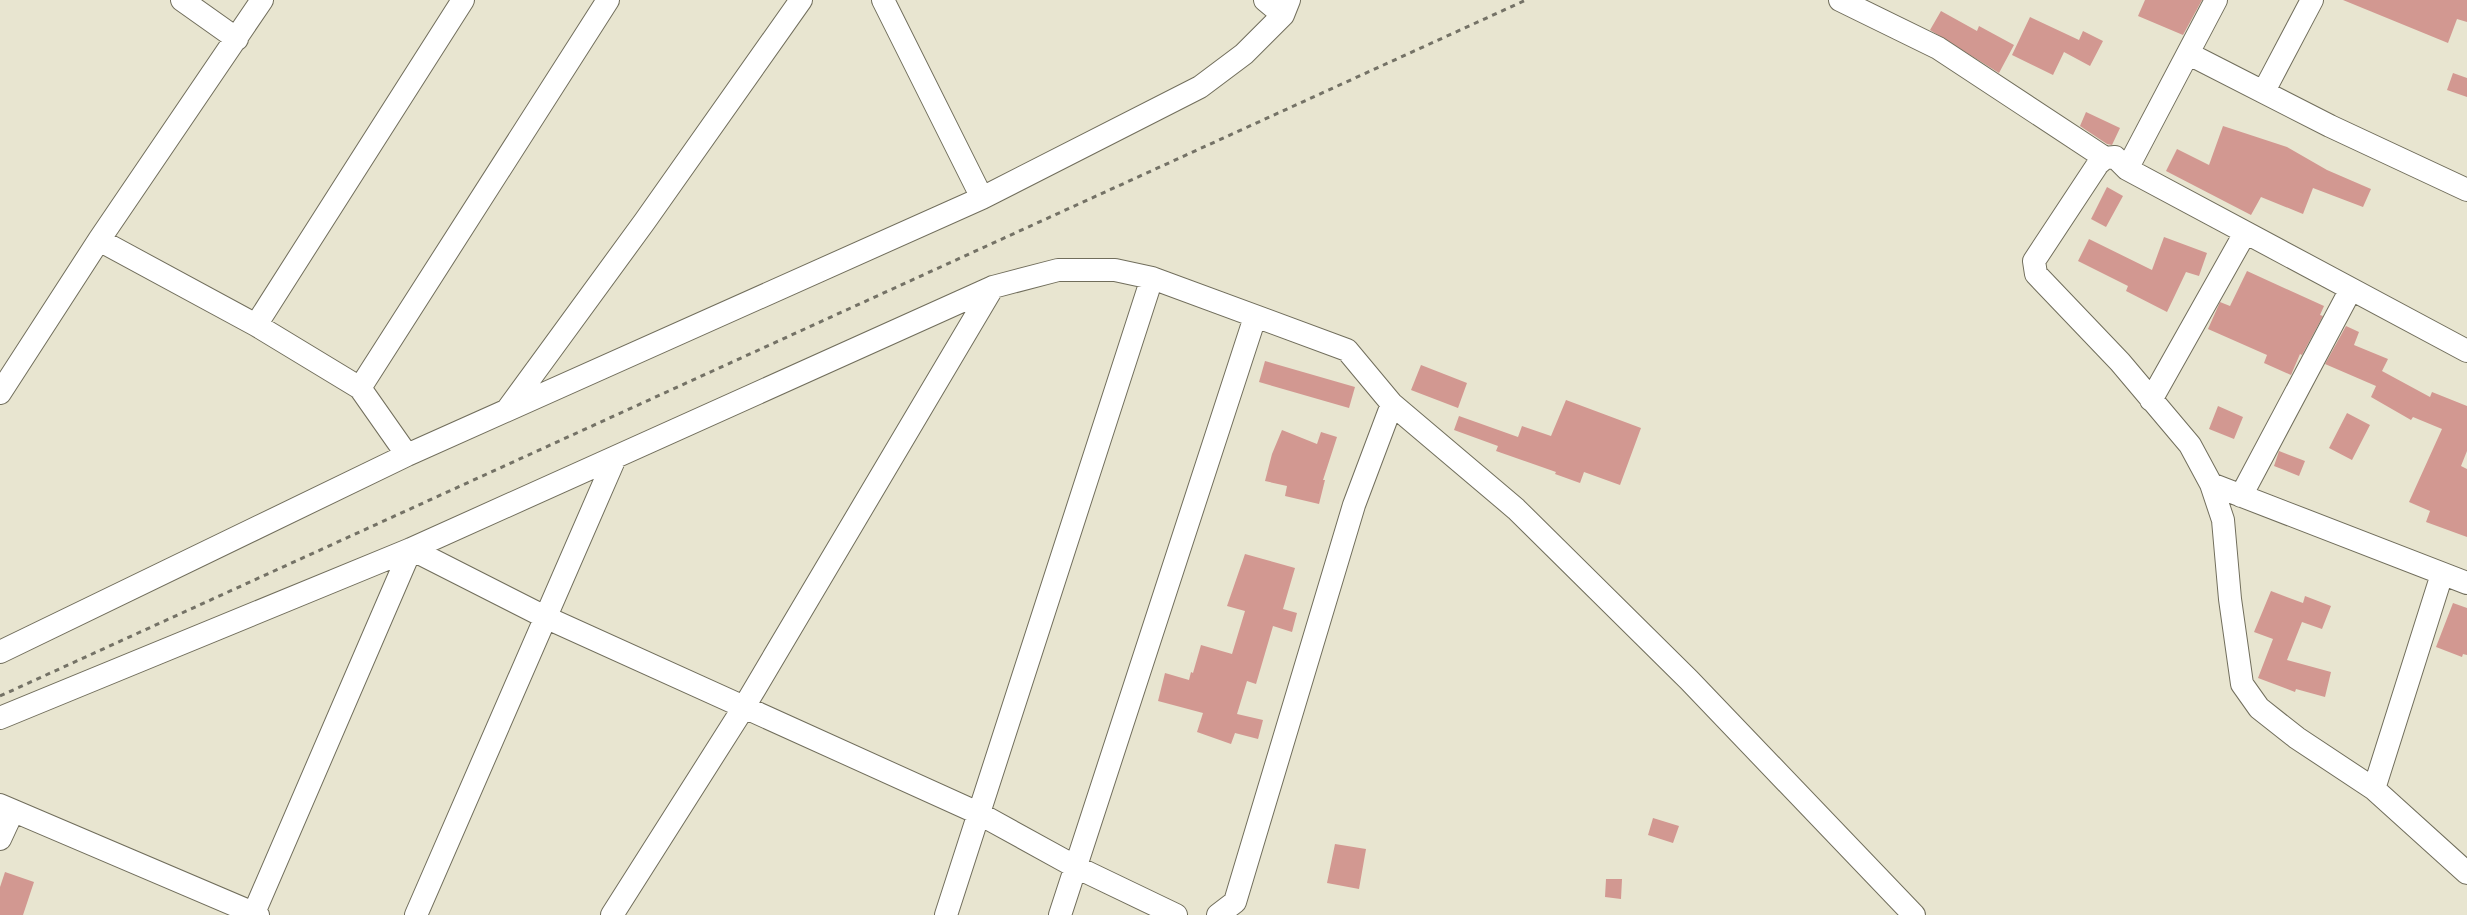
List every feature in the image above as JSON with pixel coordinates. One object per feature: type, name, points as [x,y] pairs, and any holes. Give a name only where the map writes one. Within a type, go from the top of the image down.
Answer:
[{"type":"street","points":[[182,0],[237,39]]},
{"type":"street","points":[[0,393],[99,240],[237,39],[262,0]]},
{"type":"street","points":[[256,325],[463,0]]},
{"type":"street","points":[[360,388],[608,0]]},
{"type":"street","points":[[506,411],[645,221],[802,0]]},
{"type":"street","points":[[883,0],[982,198]]},
{"type":"street","points":[[0,652],[407,455],[982,198],[1200,87],[1244,54],[1286,8],[1265,0]]},
{"type":"street","points":[[1840,0],[1938,48],[2105,158]]},
{"type":"street","points":[[2127,169],[2189,54],[2216,0]]},
{"type":"street","points":[[2264,91],[2312,0]]},
{"type":"street","points":[[2189,54],[2330,126],[2467,190]]},
{"type":"street","points":[[2467,351],[2127,169],[2115,157],[2105,158],[2098,164],[2034,261],[2036,274],[2120,362],[2190,445],[2211,484],[2223,520],[2230,599],[2242,684],[2259,708],[2297,738],[2374,789],[2467,873]]},
{"type":"street","points":[[2151,400],[2245,233]]},
{"type":"street","points":[[99,240],[256,325],[360,388],[407,455]]},
{"type":"street","points":[[0,718],[411,549],[993,286],[1058,270],[1115,270],[1152,278],[1347,350],[1392,404],[1516,509],[1689,680],[1914,915]]},
{"type":"street","points":[[946,915],[1152,278]]},
{"type":"street","points":[[612,915],[744,708],[993,286]]},
{"type":"street","points":[[2241,496],[2351,289]]},
{"type":"street","points":[[1060,915],[1255,317]]},
{"type":"street","points":[[1218,915],[1234,902],[1354,505],[1392,404]]},
{"type":"street","points":[[416,915],[615,458]]},
{"type":"street","points":[[2211,484],[2467,583]]},
{"type":"street","points":[[411,549],[545,617],[978,813],[1076,867],[1176,915]]},
{"type":"street","points":[[0,839],[7,808],[255,914],[411,549]]},
{"type":"street","points":[[2374,789],[2442,574]]},
{"type":"building","points":[[2145,0],[2202,0],[2183,35],[2138,16]]},
{"type":"building","points":[[2343,0],[2467,0],[2467,22],[2457,19],[2448,43]]},
{"type":"building","points":[[1941,11],[1977,31],[1979,26],[2014,45],[1999,73],[1930,30]]},
{"type":"building","points":[[2030,17],[2079,40],[2083,31],[2103,41],[2090,66],[2064,52],[2053,75],[2012,55]]},
{"type":"building","points":[[2453,73],[2467,78],[2467,97],[2447,90]]},
{"type":"building","points":[[2086,112],[2120,128],[2112,145],[2107,144],[2080,126]]},
{"type":"building","points":[[2223,126],[2287,147],[2327,170],[2371,189],[2363,207],[2313,188],[2303,214],[2261,197],[2251,215],[2166,171],[2177,149],[2209,165]]},
{"type":"building","points":[[2107,187],[2123,196],[2106,227],[2091,219]]},
{"type":"building","points":[[2164,237],[2207,253],[2199,276],[2186,272],[2167,312],[2126,291],[2128,286],[2078,261],[2089,239],[2152,270]]},
{"type":"building","points":[[2247,271],[2324,306],[2320,315],[2323,316],[2302,355],[2300,354],[2291,375],[2264,363],[2267,355],[2208,329],[2220,302],[2230,306]]},
{"type":"building","points":[[2346,326],[2359,332],[2354,345],[2388,359],[2382,371],[2430,397],[2432,392],[2467,406],[2467,451],[2461,466],[2467,469],[2467,537],[2426,522],[2430,511],[2409,502],[2442,429],[2413,417],[2411,420],[2371,397],[2376,386],[2325,364]]},
{"type":"building","points":[[1265,361],[1355,387],[1349,408],[1259,382]]},
{"type":"building","points":[[1421,365],[1467,383],[1458,408],[1411,390]]},
{"type":"building","points":[[1566,400],[1641,428],[1620,485],[1584,472],[1580,483],[1555,474],[1556,472],[1496,451],[1498,446],[1454,430],[1459,416],[1518,437],[1522,426],[1551,436]]},
{"type":"building","points":[[2218,406],[2243,417],[2234,439],[2209,429]]},
{"type":"building","points":[[2347,413],[2370,425],[2352,460],[2329,448]]},
{"type":"building","points":[[1282,430],[1317,444],[1321,432],[1337,437],[1323,480],[1325,480],[1319,504],[1285,496],[1287,486],[1265,481],[1272,454]]},
{"type":"building","points":[[2279,451],[2305,461],[2299,476],[2274,466]]},
{"type":"building","points":[[1245,554],[1295,568],[1283,609],[1297,613],[1292,632],[1273,626],[1256,684],[1247,681],[1237,714],[1263,720],[1258,739],[1235,733],[1231,744],[1197,732],[1203,713],[1158,701],[1165,673],[1189,680],[1191,672],[1193,673],[1201,645],[1232,654],[1245,611],[1227,606]]},
{"type":"building","points":[[2271,591],[2303,603],[2305,596],[2331,606],[2322,629],[2302,622],[2287,660],[2331,672],[2325,697],[2296,689],[2295,692],[2258,678],[2273,639],[2254,632]]},
{"type":"building","points":[[2453,603],[2467,608],[2467,655],[2463,654],[2462,657],[2436,647]]},
{"type":"building","points":[[1653,818],[1679,826],[1673,843],[1648,835]]},
{"type":"building","points":[[1335,844],[1366,849],[1359,889],[1327,883]]},
{"type":"building","points":[[5,872],[34,882],[23,915],[0,915],[0,887]]},
{"type":"building","points":[[1606,879],[1622,879],[1621,899],[1605,897]]},
{"type":"railway","points":[[0,696],[1526,0]]}]
